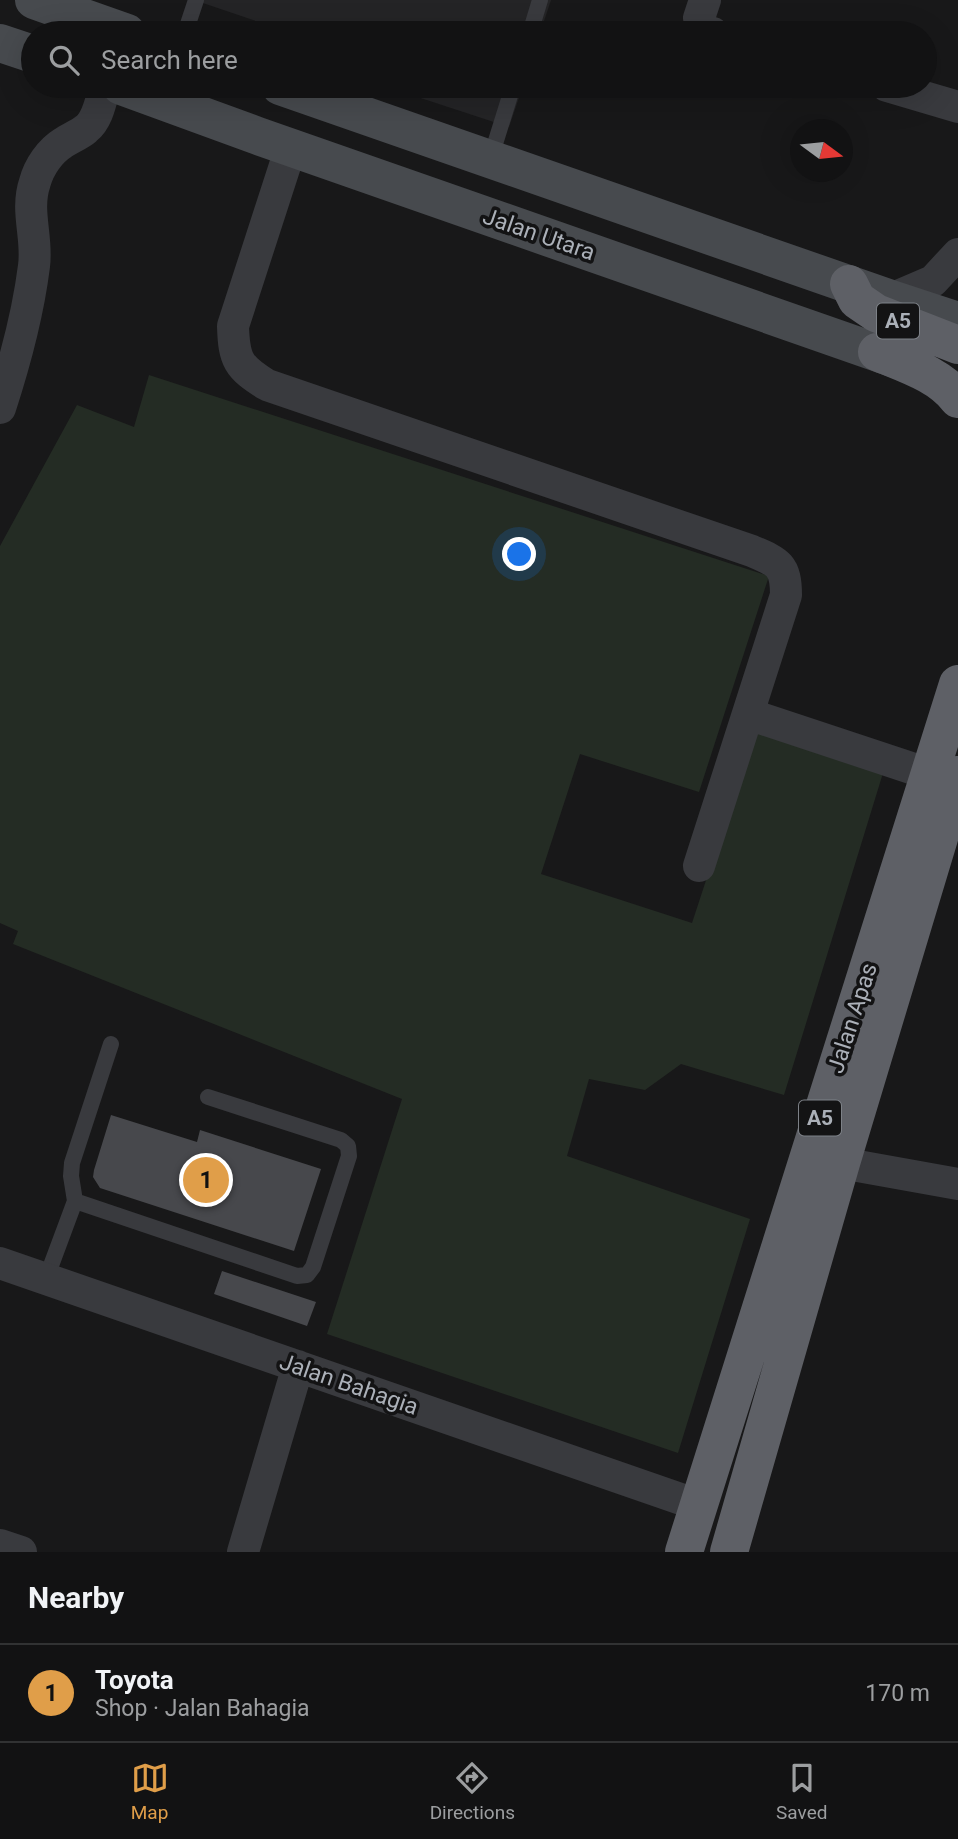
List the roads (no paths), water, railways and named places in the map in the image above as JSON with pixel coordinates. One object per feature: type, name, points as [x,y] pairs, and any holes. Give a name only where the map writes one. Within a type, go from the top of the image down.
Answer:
[{"type":"highway","name":"A5","points":[[849,284],[857,300],[876,313],[958,345]]},
{"type":"highway","points":[[877,352],[925,372],[952,391],[958,399]]},
{"type":"highway","name":"Jalan Apas","points":[[729,1552],[841,1163],[944,775],[958,684]]},
{"type":"highway","name":"Jalan Apas","points":[[684,1552],[944,775]]},
{"type":"main road","points":[[34,0],[93,21]]},
{"type":"main road","points":[[0,43],[21,50]]},
{"type":"main road","name":"Jalan Utara","points":[[154,98],[958,382]]},
{"type":"main road","points":[[219,98],[236,104],[274,142]]},
{"type":"main road","points":[[314,98],[958,321]]},
{"type":"street","points":[[700,21],[705,0]]},
{"type":"street","points":[[0,408],[13,369],[34,268],[36,246],[30,223],[30,202],[35,180],[45,160],[59,145],[86,129],[94,119],[102,98]]},
{"type":"street","points":[[928,98],[958,107]]},
{"type":"street","points":[[274,142],[233,326],[234,348],[239,364],[248,373],[267,385],[777,562],[786,577],[786,595],[698,866]]},
{"type":"street","points":[[891,299],[933,281],[958,254]]},
{"type":"street","points":[[748,715],[944,775]]},
{"type":"street","points":[[841,1163],[958,1184]]},
{"type":"street","name":"Jalan Bahagia","points":[[0,1263],[698,1505]]},
{"type":"street","points":[[243,1552],[298,1366]]},
{"type":"street","points":[[0,1545],[21,1552]]},
{"type":"lane","points":[[189,21],[196,0]]},
{"type":"lane","points":[[534,21],[540,0]]},
{"type":"lane","points":[[490,160],[509,98]]},
{"type":"lane","points":[[46,1279],[75,1201],[72,1163],[111,1044]]},
{"type":"lane","points":[[75,1201],[297,1276],[307,1276],[313,1267],[349,1156],[348,1146],[341,1140],[208,1097]]},
{"type":"place","name":"Toyota","points":[[206,1180]]}]
